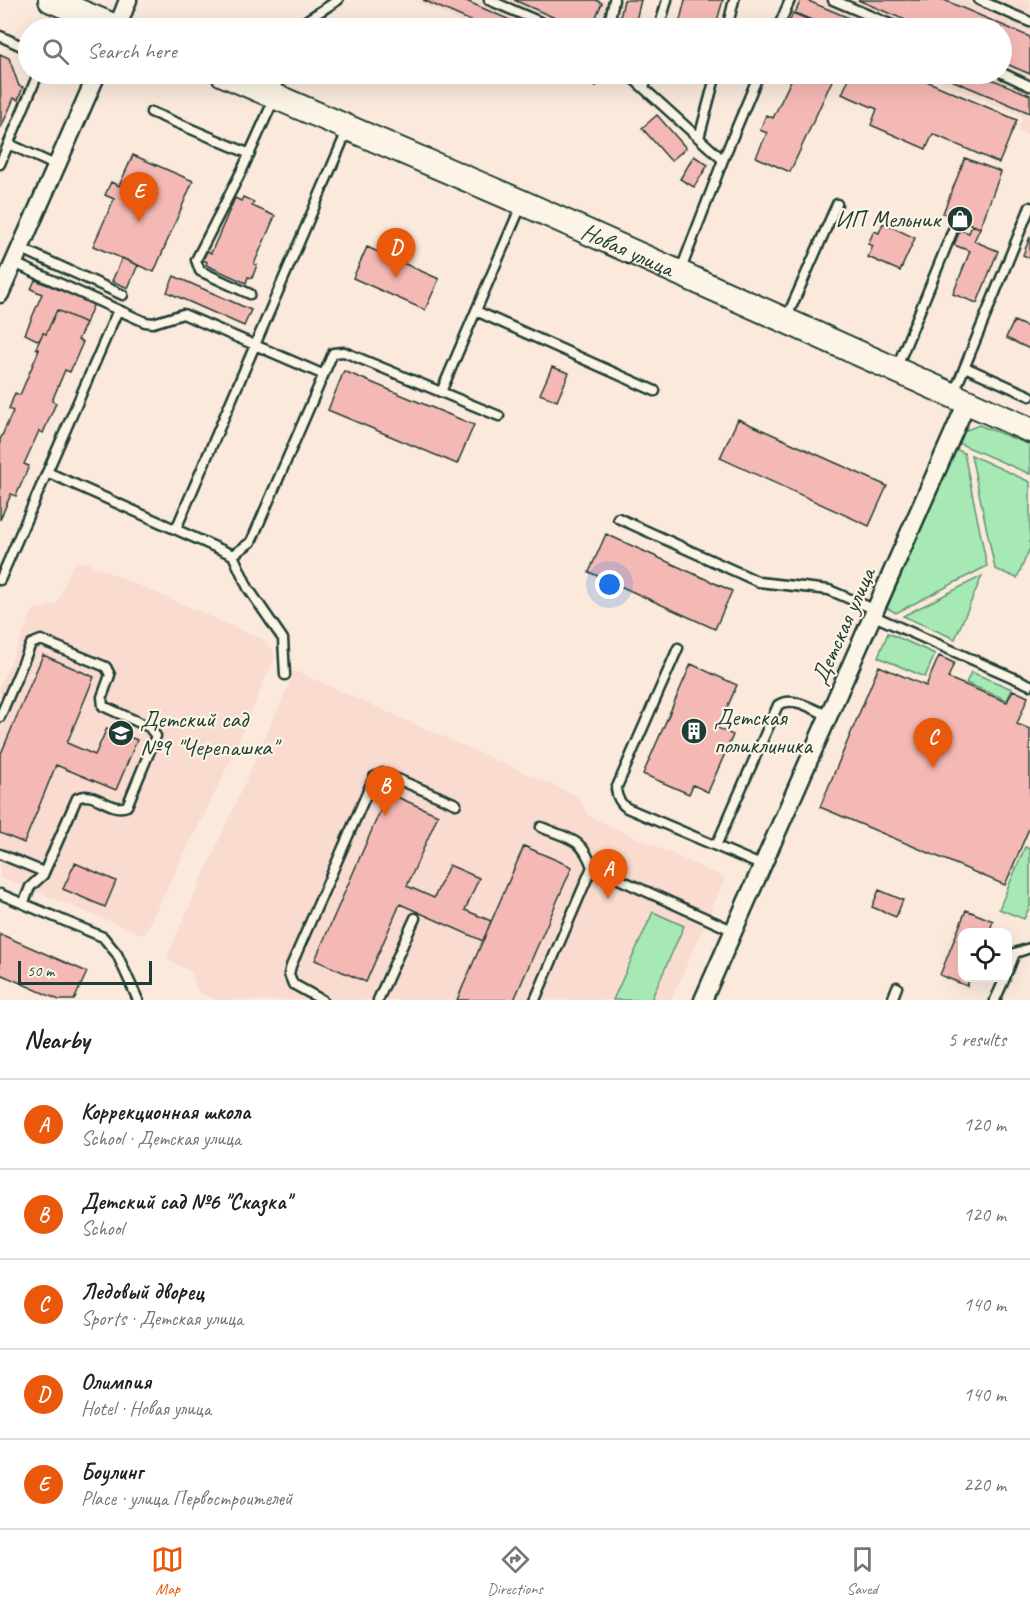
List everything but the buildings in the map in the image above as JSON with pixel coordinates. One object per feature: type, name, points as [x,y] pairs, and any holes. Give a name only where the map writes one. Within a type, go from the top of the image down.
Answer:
[{"type":"street","points":[[51,0],[94,18]]},
{"type":"street","points":[[122,18],[128,0]]},
{"type":"street","points":[[0,294],[13,260],[93,84]]},
{"type":"street","name":"Новая улица","points":[[261,84],[276,88],[349,128],[1027,426]]},
{"type":"street","name":"Детская улица","points":[[703,1000],[875,613],[960,398]]},
{"type":"lane","points":[[310,18],[338,0]]},
{"type":"lane","points":[[489,0],[531,18]]},
{"type":"lane","points":[[610,18],[614,0]]},
{"type":"lane","points":[[662,18],[667,0]]},
{"type":"lane","points":[[730,18],[735,0]]},
{"type":"lane","points":[[782,18],[790,0]]},
{"type":"lane","points":[[833,0],[875,18]]},
{"type":"lane","points":[[979,0],[1030,21]]},
{"type":"lane","points":[[0,36],[18,44]]},
{"type":"lane","points":[[1012,78],[1030,86]]},
{"type":"lane","points":[[0,164],[34,84]]},
{"type":"lane","points":[[639,84],[723,160]]},
{"type":"lane","points":[[644,88],[645,84]]},
{"type":"lane","points":[[699,138],[713,84]]},
{"type":"lane","points":[[680,273],[755,84]]},
{"type":"lane","points":[[250,294],[200,271],[196,260],[250,154],[276,88]]},
{"type":"lane","points":[[152,112],[250,154]]},
{"type":"lane","points":[[176,529],[349,128]]},
{"type":"lane","points":[[9,144],[57,165]]},
{"type":"lane","points":[[441,392],[523,203]]},
{"type":"lane","points":[[785,320],[837,204]]},
{"type":"lane","points":[[960,398],[965,367],[1030,207]]},
{"type":"lane","points":[[896,370],[954,231]]},
{"type":"lane","points":[[13,260],[149,323],[183,314],[322,374]]},
{"type":"lane","points":[[13,260],[123,295]]},
{"type":"lane","points":[[0,580],[118,310]]},
{"type":"lane","points":[[476,311],[655,391]]},
{"type":"lane","points":[[233,555],[251,542],[333,353],[344,352],[499,416]]},
{"type":"lane","points":[[965,367],[1030,396]]},
{"type":"lane","points":[[47,472],[233,555],[248,588],[283,639],[285,675]]},
{"type":"lane","points":[[618,518],[759,582],[829,590],[1030,685]]},
{"type":"lane","points":[[0,717],[31,644],[41,640],[106,667],[111,675],[102,697],[103,706],[149,727],[156,736],[131,802],[123,808],[88,796],[77,798],[45,872],[30,887],[24,902]]},
{"type":"lane","points":[[678,648],[616,789],[620,804],[763,866]]},
{"type":"lane","points":[[716,846],[778,705],[783,702],[796,702],[829,716]]},
{"type":"lane","points":[[322,1000],[293,984],[289,974],[374,777],[383,773],[456,804]]},
{"type":"lane","points":[[535,1000],[592,867],[586,850],[581,844],[541,827]]},
{"type":"lane","points":[[0,854],[45,872]]},
{"type":"lane","points":[[592,867],[734,931]]},
{"type":"lane","points":[[0,894],[24,902],[103,937],[117,954],[138,1000]]},
{"type":"lane","points":[[378,1000],[415,918]]},
{"type":"lane","points":[[1012,960],[1015,953],[1030,948]]},
{"type":"lane","points":[[995,1000],[1003,982]]},
{"type":"lane","points":[[892,1000],[897,987]]},
{"type":"lane","points":[[130,1000],[134,991]]},
{"type":"shaded area","points":[[412,0],[641,0],[636,18],[454,18]]},
{"type":"shaded area","points":[[794,0],[1030,0],[1030,136],[1017,131],[1023,116],[945,84],[1012,84],[1012,18],[806,18],[795,13]]},
{"type":"shaded area","name":"Детский сад №9 \"Черепашка\"","points":[[82,561],[262,639],[273,650],[274,659],[221,780],[144,935],[0,877],[0,686],[33,611],[57,604],[72,566]]},
{"type":"shaded area","points":[[295,671],[579,797],[588,816],[725,878],[671,1000],[217,1000],[198,992],[191,972],[166,959]]},
{"type":"green space","points":[[979,425],[1030,445],[1030,474],[958,443],[964,431]]},
{"type":"green space","points":[[956,449],[964,453],[987,566],[896,613],[887,608]]},
{"type":"green space","points":[[971,455],[1030,482],[1030,548],[1017,578],[995,569]]},
{"type":"green space","points":[[982,576],[955,639],[903,616]]},
{"type":"green space","points":[[888,633],[935,654],[925,677],[878,657]]},
{"type":"green space","points":[[971,672],[1012,689],[1007,700],[966,683]]},
{"type":"green space","points":[[1025,847],[1030,849],[1030,906],[1024,919],[999,909]]},
{"type":"green space","points":[[653,912],[684,926],[651,1000],[613,1000]]},
{"type":"place","name":"ИП Мельник","points":[[960,219]]},
{"type":"place","name":"Боулинг","points":[[139,222]]},
{"type":"place","name":"Олимпия","points":[[396,278]]},
{"type":"place","name":"Детская поликлиника","points":[[694,731]]},
{"type":"place","name":"Детский сад №9 \"Черепашка\"","points":[[121,733]]},
{"type":"place","name":"Ледовый дворец","points":[[933,768]]},
{"type":"place","name":"Детский сад №6 \"Сказка\"","points":[[385,816]]},
{"type":"place","name":"Коррекционная школа","points":[[608,899]]}]
